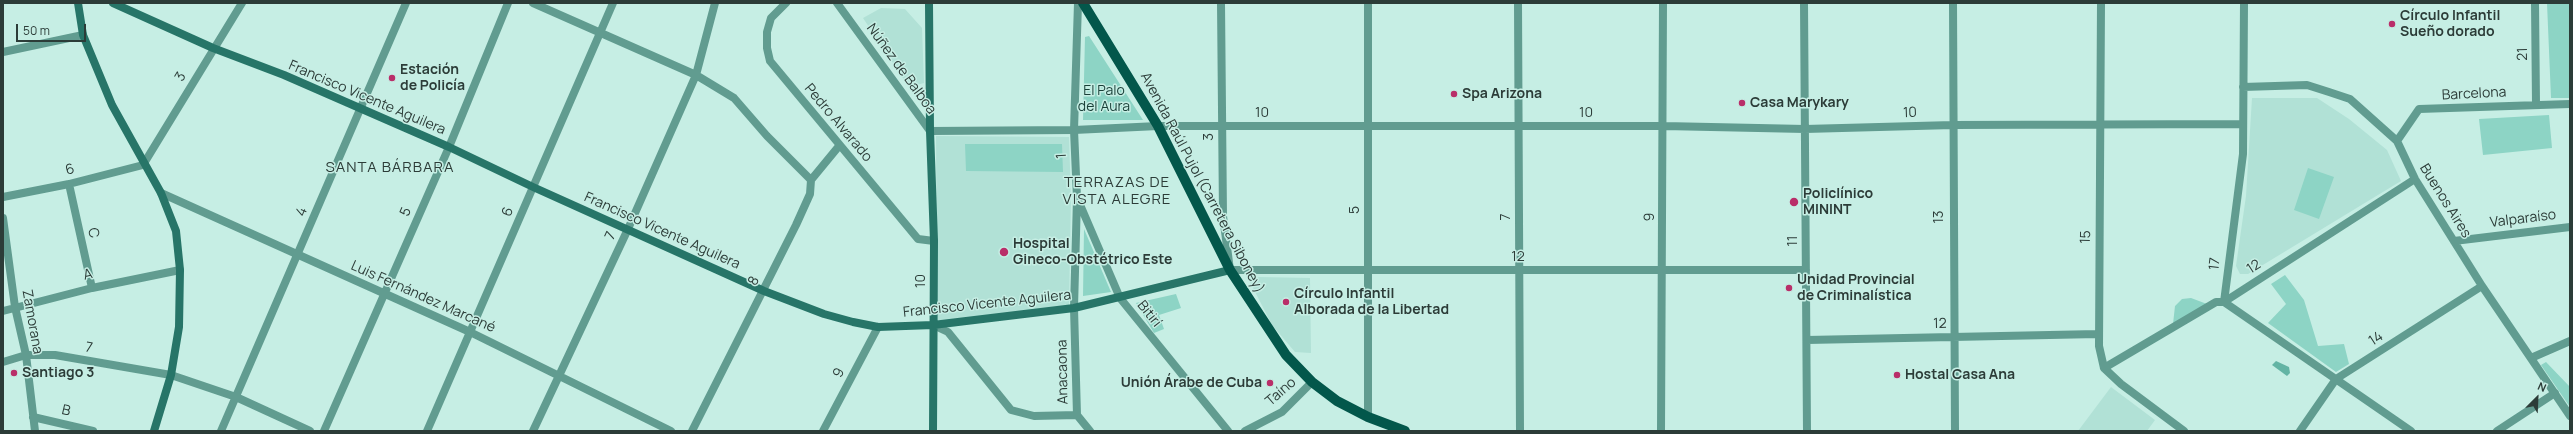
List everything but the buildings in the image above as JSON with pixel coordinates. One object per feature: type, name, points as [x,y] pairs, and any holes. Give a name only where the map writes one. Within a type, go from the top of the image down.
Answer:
[{"type":"main road","points":[[78,3],[83,35],[112,105],[143,164],[161,193],[176,231],[180,270],[179,327],[171,376],[154,431]]},
{"type":"main road","name":"Francisco Vicente Aguilera","points":[[113,3],[213,48],[362,108],[533,187],[764,290],[824,314],[878,327],[933,326],[1074,308],[1230,270]]},
{"type":"main road","name":"10","points":[[929,3],[930,132],[934,241],[934,430]]},
{"type":"main road","name":"Avenida Raúl Pujol (Carretera Siboney)","points":[[1083,3],[1158,126],[1230,270],[1267,329],[1286,355],[1312,382],[1337,401],[1368,417],[1405,431]]},
{"type":"street","name":"3","points":[[143,164],[242,3]]},
{"type":"street","name":"4","points":[[221,431],[362,108],[406,3]]},
{"type":"street","name":"5","points":[[324,431],[449,147],[508,3]]},
{"type":"street","points":[[533,3],[696,75],[734,98],[767,136],[811,180],[840,146]]},
{"type":"street","name":"6","points":[[427,431],[613,3]]},
{"type":"street","name":"7","points":[[533,431],[628,229],[696,75],[716,3]]},
{"type":"street","name":"Pedro Alvarado","points":[[786,3],[771,18],[767,32],[766,48],[770,61],[918,239],[934,241]]},
{"type":"street","name":"Núñez de Balboa","points":[[837,3],[930,132]]},
{"type":"street","name":"1","points":[[1074,308],[1077,198],[1074,130],[1078,3]]},
{"type":"street","name":"3","points":[[1221,3],[1223,216],[1230,270]]},
{"type":"street","name":"5","points":[[1368,3],[1368,417]]},
{"type":"street","name":"7","points":[[1518,3],[1520,431]]},
{"type":"street","name":"9","points":[[1661,431],[1664,126],[1663,3]]},
{"type":"street","name":"11","points":[[1804,3],[1807,431]]},
{"type":"street","name":"13","points":[[1953,3],[1953,337],[1955,431]]},
{"type":"street","name":"15","points":[[2102,3],[2098,334],[2104,368]]},
{"type":"street","name":"17","points":[[2224,302],[2243,154],[2244,3]]},
{"type":"street","name":"21","points":[[2535,3],[2536,104]]},
{"type":"street","points":[[3,52],[83,35]]},
{"type":"street","name":"Buenos Aires","points":[[2243,87],[2308,85],[2350,99],[2396,141],[2415,179],[2482,286],[2570,416]]},
{"type":"street","name":"Barcelona","points":[[2396,141],[2419,109],[2570,104]]},
{"type":"street","name":"10","points":[[930,132],[1074,130],[1158,126],[1664,126],[1805,129],[2100,123],[2243,124]]},
{"type":"street","name":"6","points":[[3,197],[69,184],[143,164]]},
{"type":"street","name":"12","points":[[2104,368],[2216,302],[2224,302],[2415,179]]},
{"type":"street","name":"8","points":[[692,431],[764,290],[810,194],[811,180]]},
{"type":"street","name":"C","points":[[69,184],[92,288]]},
{"type":"street","name":"Luis Fernández Marcané","points":[[161,193],[298,256],[385,293],[470,332],[559,374],[671,431]]},
{"type":"street","name":"Bitirí","points":[[1077,198],[1120,298],[1228,431]]},
{"type":"street","name":"Zamorana","points":[[3,218],[16,307],[26,355],[35,431]]},
{"type":"street","name":"Valparaíso","points":[[2454,241],[2570,227]]},
{"type":"street","name":"A","points":[[3,311],[92,288],[180,270]]},
{"type":"street","name":"12","points":[[1230,270],[1806,270]]},
{"type":"street","name":"14","points":[[2300,431],[2336,379],[2482,286]]},
{"type":"street","points":[[2224,302],[2411,431]]},
{"type":"street","name":"Anacaona","points":[[1074,308],[1077,415],[1090,431]]},
{"type":"street","points":[[933,326],[948,332],[1011,410],[1034,416],[1077,415]]},
{"type":"street","name":"9","points":[[823,431],[878,327]]},
{"type":"street","name":"12","points":[[1807,340],[2098,334]]},
{"type":"street","points":[[2531,358],[2570,341]]},
{"type":"street","name":"7","points":[[3,362],[26,355],[55,355],[171,376],[236,397],[310,431]]},
{"type":"street","points":[[2104,368],[2121,384],[2184,431]]},
{"type":"street","name":"Taíno","points":[[1245,431],[1282,412],[1312,382]]},
{"type":"street","points":[[2497,431],[2555,393]]},
{"type":"street","name":"B","points":[[33,417],[93,431]]},
{"type":"shaded area","points":[[881,8],[905,9],[922,28],[924,83],[909,87],[863,18]]},
{"type":"shaded area","points":[[2252,98],[2317,98],[2349,119],[2387,150],[2401,181],[2248,274],[2240,274],[2236,266],[2246,196]]},
{"type":"shaded area","name":"Hospital Gineco-Obstétrico Este","points":[[936,136],[1069,137],[1071,199],[1069,305],[937,330]]},
{"type":"shaded area","name":"Círculo Infantil Alborada de la Libertad","points":[[1259,277],[1310,278],[1311,353],[1295,352],[1272,325],[1249,280]]},
{"type":"shaded area","points":[[2276,361],[2289,367],[2290,373],[2287,376],[2272,365]]},
{"type":"shaded area","points":[[2111,387],[2155,420],[2147,431],[2078,431]]},
{"type":"green space","points":[[2547,3],[2570,3],[2570,98],[2551,98]]},
{"type":"green space","name":"El Palo del Aura","points":[[1089,36],[1143,120],[1083,120],[1085,37]]},
{"type":"green space","points":[[2549,115],[2552,148],[2483,155],[2479,119]]},
{"type":"green space","points":[[965,144],[1062,144],[1063,172],[966,171]]},
{"type":"green space","points":[[2308,168],[2334,177],[2319,219],[2294,210]]},
{"type":"green space","points":[[1084,229],[1111,292],[1083,296]]},
{"type":"green space","points":[[2285,275],[2304,300],[2318,346],[2344,344],[2349,364],[2336,372],[2268,323],[2286,304],[2271,284]]},
{"type":"green space","points":[[1176,294],[1181,308],[1159,315],[1164,329],[1154,333],[1136,303]]},
{"type":"green space","points":[[2191,298],[2207,304],[2173,324],[2175,306],[2182,299]]},
{"type":"green space","points":[[2546,362],[2570,387],[2570,407],[2541,365]]},
{"type":"place","name":"Círculo Infantil Sueño dorado","points":[[2392,24]]},
{"type":"place","name":"Estación de Policía","points":[[392,78]]},
{"type":"place","name":"Spa Arizona","points":[[1454,94]]},
{"type":"place","name":"Casa Marykary","points":[[1742,103]]},
{"type":"place","name":"Policlínico MININT","points":[[1794,202]]},
{"type":"place","name":"Hospital Gineco-Obstétrico Este","points":[[1004,252]]},
{"type":"place","name":"Unidad Provincial de Criminalística","points":[[1789,288]]},
{"type":"place","name":"Círculo Infantil Alborada de la Libertad","points":[[1286,302]]},
{"type":"place","name":"Santiago 3","points":[[14,373]]},
{"type":"place","name":"Hostal Casa Ana","points":[[1897,375]]},
{"type":"place","name":"Unión Árabe de Cuba","points":[[1270,383]]},
{"type":"district","name":"SANTA BÁRBARA","points":[[390,168]]},
{"type":"district","name":"TERRAZAS DE VISTA ALEGRE","points":[[1117,192]]}]
